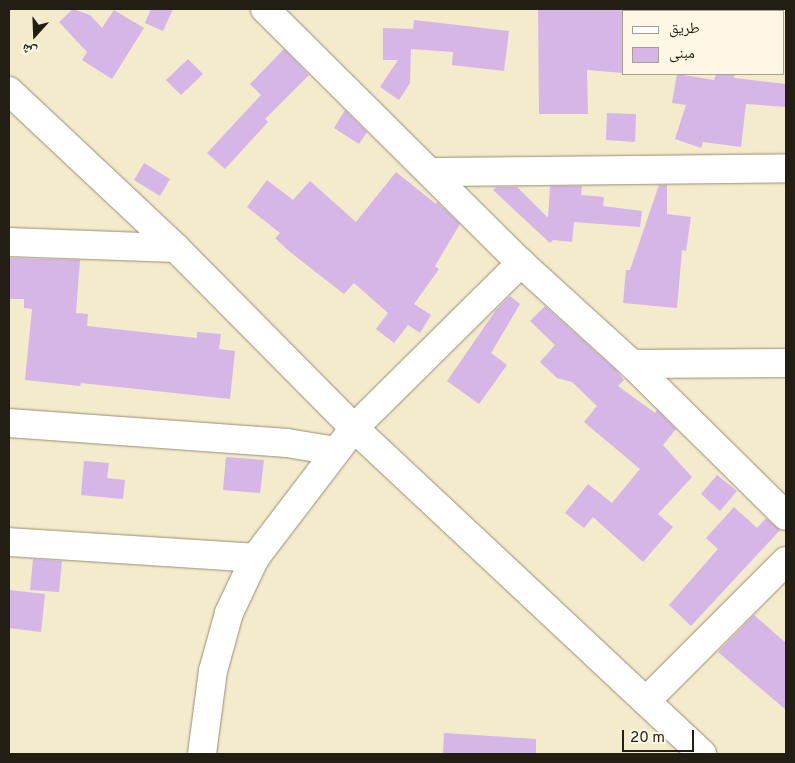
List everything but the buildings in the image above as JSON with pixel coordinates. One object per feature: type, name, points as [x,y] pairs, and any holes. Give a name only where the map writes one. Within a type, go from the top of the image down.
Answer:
[{"type":"street","points":[[265,9],[522,263],[632,364],[786,516]]},
{"type":"street","points":[[9,91],[176,248],[354,428],[702,754]]},
{"type":"street","points":[[432,172],[786,168]]},
{"type":"street","points":[[9,242],[176,248]]},
{"type":"street","points":[[202,754],[213,671],[230,612],[255,558],[354,428],[522,263]]},
{"type":"street","points":[[632,364],[786,363]]},
{"type":"street","points":[[9,423],[287,443],[336,451]]},
{"type":"street","points":[[9,542],[255,558]]},
{"type":"street","points":[[646,701],[786,562]]}]
